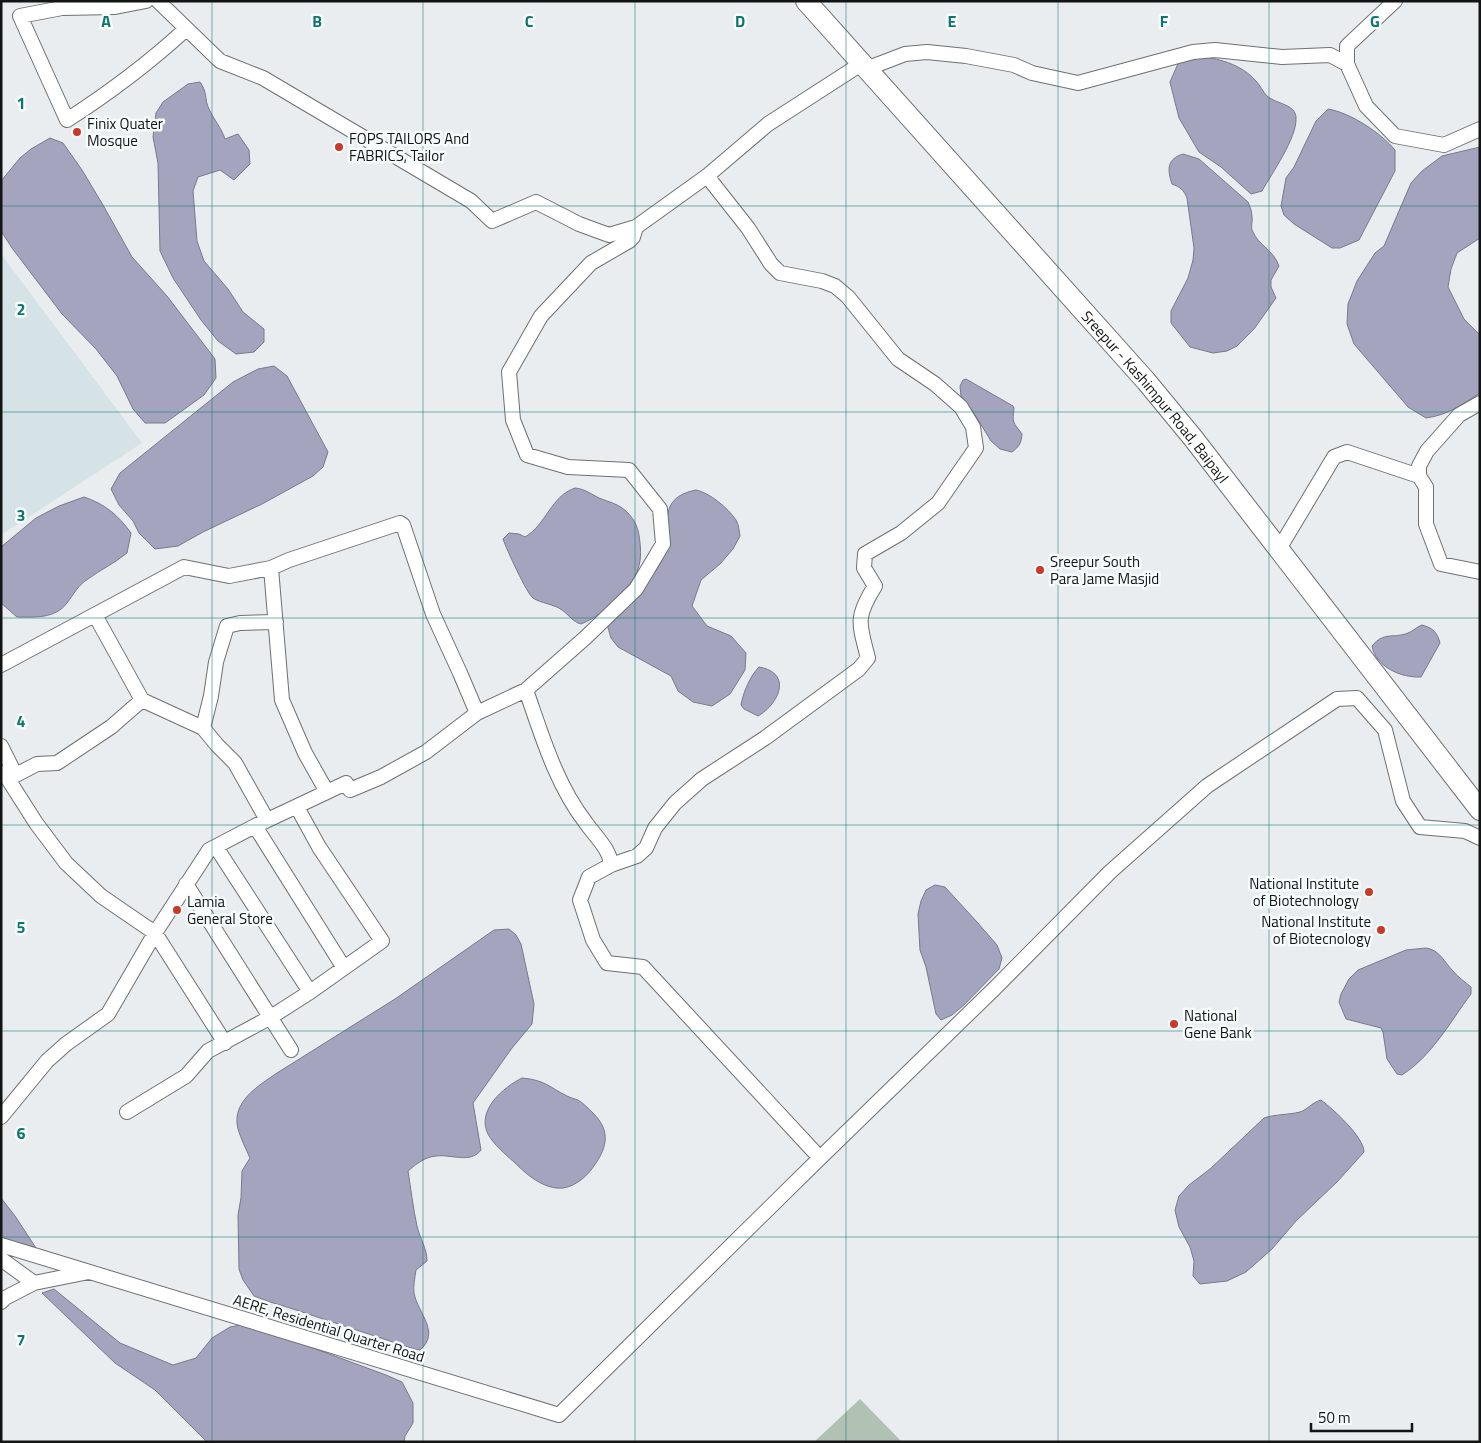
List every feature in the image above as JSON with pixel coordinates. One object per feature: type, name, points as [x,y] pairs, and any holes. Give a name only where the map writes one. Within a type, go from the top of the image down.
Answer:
[{"type":"street","points":[[146,1],[115,7],[62,8],[20,16],[67,120],[109,92],[162,51],[186,29]]},
{"type":"street","points":[[158,1],[220,61],[263,78],[318,110],[471,201],[492,221],[536,202],[579,224],[609,235],[636,227],[707,176],[768,124],[863,66],[905,54],[927,52],[966,56],[1014,65],[1032,73],[1078,83],[1170,57],[1208,50],[1282,57],[1330,55],[1346,64]]},
{"type":"street","name":"Sreepur - Kashimpur Road, Baipayl","points":[[806,1],[1146,381],[1193,438],[1480,810]]},
{"type":"street","points":[[1395,1],[1347,46],[1346,64],[1366,106],[1395,136],[1444,145],[1480,129]]},
{"type":"street","points":[[707,176],[748,228],[771,264],[780,273],[822,281],[835,286],[848,297],[898,358],[935,384],[961,407],[973,428],[976,448],[938,504],[901,533],[865,554],[864,568],[875,586],[863,605],[859,625],[868,658],[863,664],[765,738],[702,779],[675,803],[655,828],[646,848],[637,856],[611,865],[589,878],[580,900],[593,940],[607,963],[643,967],[820,1158],[994,989],[1110,872],[1206,786],[1337,699],[1357,698],[1385,730],[1403,801],[1420,826],[1465,832],[1480,838]]},
{"type":"street","points":[[1,1117],[47,1061],[66,1044],[108,1014],[155,933],[209,850],[346,783],[350,790],[380,777],[426,752],[477,713],[526,690],[585,638],[636,589],[663,544],[660,508],[629,470],[568,467],[527,455],[513,420],[509,372],[541,316],[591,263],[629,241],[633,237],[636,227]]},
{"type":"street","points":[[1480,403],[1459,415],[1427,451],[1418,466],[1419,476],[1426,486],[1426,524],[1441,564],[1480,572]]},
{"type":"street","points":[[1279,549],[1334,457],[1346,452],[1419,476]]},
{"type":"street","points":[[1,665],[184,567],[229,576],[271,568],[288,560],[400,522],[404,525],[432,614],[477,713]]},
{"type":"street","points":[[271,568],[282,700],[305,753],[327,792]]},
{"type":"street","points":[[95,616],[142,700],[204,728],[217,745],[235,763],[261,823],[344,968]]},
{"type":"street","points":[[204,728],[212,696],[216,662],[228,626],[240,622],[276,622]]},
{"type":"street","points":[[526,690],[558,776],[584,821],[610,856],[611,865]]},
{"type":"street","points":[[8,779],[37,764],[57,763],[111,727],[142,700]]},
{"type":"street","points":[[1,746],[12,768],[6,772],[8,779],[36,823],[66,863],[101,896],[155,933],[225,1043]]},
{"type":"street","points":[[127,1112],[186,1076],[208,1051],[271,1017],[382,941],[319,847],[297,807]]},
{"type":"street","points":[[216,847],[310,992]]},
{"type":"street","points":[[186,884],[291,1050]]},
{"type":"street","name":"AERE, Residential Quarter Road","points":[[1,1245],[559,1415],[820,1158]]},
{"type":"street","points":[[1,1259],[34,1283]]},
{"type":"street","name":"AERE, Residential Quarter Road","points":[[1,1302],[34,1283],[90,1272]]},
{"type":"shaded area","points":[[1,254],[142,443],[1,535]]},
{"type":"green space","points":[[860,1399],[902,1442],[814,1442]]},
{"type":"water","points":[[1196,56],[1221,60],[1243,70],[1256,81],[1267,96],[1289,107],[1295,113],[1293,135],[1262,191],[1251,194],[1221,167],[1199,152],[1179,118],[1170,82],[1180,59]]},
{"type":"water","points":[[200,82],[204,89],[209,109],[225,139],[238,134],[249,150],[250,164],[234,180],[220,170],[198,177],[193,191],[197,241],[204,261],[228,289],[243,312],[264,329],[264,342],[254,352],[236,354],[218,341],[201,320],[173,278],[160,251],[158,163],[153,137],[156,113],[163,102],[188,84]]},
{"type":"water","points":[[1328,109],[1356,119],[1382,137],[1395,150],[1395,171],[1359,240],[1340,248],[1332,248],[1294,224],[1284,215],[1281,206],[1286,178],[1294,167],[1316,121]]},
{"type":"water","points":[[50,138],[63,143],[82,170],[132,257],[167,296],[215,359],[216,378],[204,395],[165,423],[145,423],[133,409],[117,376],[96,349],[62,314],[1,231],[1,181],[20,158]]},
{"type":"water","points":[[1480,147],[1480,238],[1457,253],[1451,269],[1448,287],[1464,319],[1480,335],[1480,393],[1448,412],[1426,418],[1408,407],[1354,344],[1347,324],[1348,304],[1357,281],[1375,253],[1384,246],[1411,183],[1422,171],[1442,156]]},
{"type":"water","points":[[1183,154],[1199,159],[1248,202],[1252,213],[1253,232],[1273,255],[1279,266],[1271,280],[1271,287],[1276,298],[1254,329],[1237,346],[1227,351],[1213,353],[1190,347],[1171,323],[1171,311],[1188,278],[1194,248],[1187,198],[1181,189],[1172,184],[1169,174],[1171,162]]},
{"type":"water","points":[[274,366],[287,376],[328,452],[323,467],[313,476],[262,504],[178,546],[155,549],[139,533],[133,521],[119,505],[111,489],[120,473],[233,382],[258,369]]},
{"type":"water","points":[[966,379],[1013,406],[1014,422],[1022,434],[1020,444],[1012,452],[1000,449],[991,441],[961,396],[960,386],[963,380]]},
{"type":"water","points":[[575,488],[624,509],[635,522],[640,538],[641,552],[636,574],[627,586],[608,607],[581,624],[559,608],[539,601],[530,595],[503,539],[509,533],[525,537],[532,532],[560,497]]},
{"type":"water","points":[[696,490],[713,498],[733,515],[737,522],[740,536],[733,549],[720,564],[701,580],[692,606],[707,626],[731,636],[746,653],[745,670],[730,694],[712,706],[693,702],[678,691],[671,676],[618,647],[611,638],[607,624],[646,584],[662,561],[670,507],[683,494]]},
{"type":"water","points":[[84,497],[105,507],[131,533],[127,553],[85,581],[57,612],[44,616],[17,617],[1,603],[1,547],[36,518],[59,506]]},
{"type":"water","points":[[1422,625],[1434,631],[1440,643],[1421,677],[1405,676],[1390,670],[1374,653],[1372,646],[1381,638],[1403,635]]},
{"type":"water","points":[[759,667],[770,670],[776,676],[779,682],[779,689],[777,697],[772,704],[758,716],[744,709],[741,705],[747,685]]},
{"type":"water","points":[[935,885],[945,887],[997,945],[1002,958],[999,969],[964,1005],[952,1015],[941,1020],[936,1014],[926,967],[920,950],[918,914],[926,890]]},
{"type":"water","points":[[509,929],[516,935],[521,944],[534,1004],[532,1024],[512,1048],[473,1103],[481,1150],[472,1157],[466,1158],[442,1156],[428,1158],[408,1171],[417,1226],[427,1256],[427,1261],[416,1270],[414,1287],[416,1301],[428,1330],[426,1343],[420,1350],[411,1348],[254,1296],[243,1280],[239,1269],[238,1215],[242,1171],[250,1158],[238,1129],[238,1111],[242,1103],[254,1089],[270,1078],[395,999],[494,930]]},
{"type":"water","points":[[1426,948],[1435,951],[1471,987],[1471,994],[1440,1038],[1422,1058],[1402,1075],[1397,1074],[1387,1059],[1381,1028],[1346,1019],[1339,1002],[1349,979],[1358,970],[1406,950]]},
{"type":"water","points":[[522,1078],[542,1082],[578,1100],[593,1113],[603,1127],[605,1141],[601,1155],[588,1173],[571,1186],[556,1188],[542,1184],[524,1171],[500,1149],[488,1134],[485,1125],[489,1108],[500,1093]]},
{"type":"water","points":[[1321,1100],[1354,1131],[1363,1146],[1364,1152],[1337,1182],[1296,1221],[1272,1249],[1246,1272],[1227,1281],[1200,1284],[1193,1276],[1194,1261],[1190,1247],[1179,1227],[1175,1210],[1179,1196],[1264,1118],[1300,1112]]},
{"type":"water","points":[[1,1198],[15,1216],[36,1248],[1,1238]]},
{"type":"water","points":[[54,1289],[120,1343],[173,1365],[196,1358],[212,1338],[230,1327],[241,1325],[286,1338],[386,1375],[402,1382],[413,1403],[413,1423],[405,1436],[404,1442],[207,1442],[155,1390],[115,1363],[42,1293]]},
{"type":"place","name":"Finix Quater Mosque","points":[[77,132]]},
{"type":"place","name":"FOPS TAILORS And FABRICS, Tailor","points":[[339,147]]},
{"type":"place","name":"Sreepur South Para Jame Masjid","points":[[1040,570]]},
{"type":"place","name":"National Institute of Biotechnology","points":[[1369,892]]},
{"type":"place","name":"Lamia General Store","points":[[177,910]]},
{"type":"place","name":"National Institute of Biotecnology","points":[[1381,930]]},
{"type":"place","name":"National Gene Bank","points":[[1174,1024]]}]
